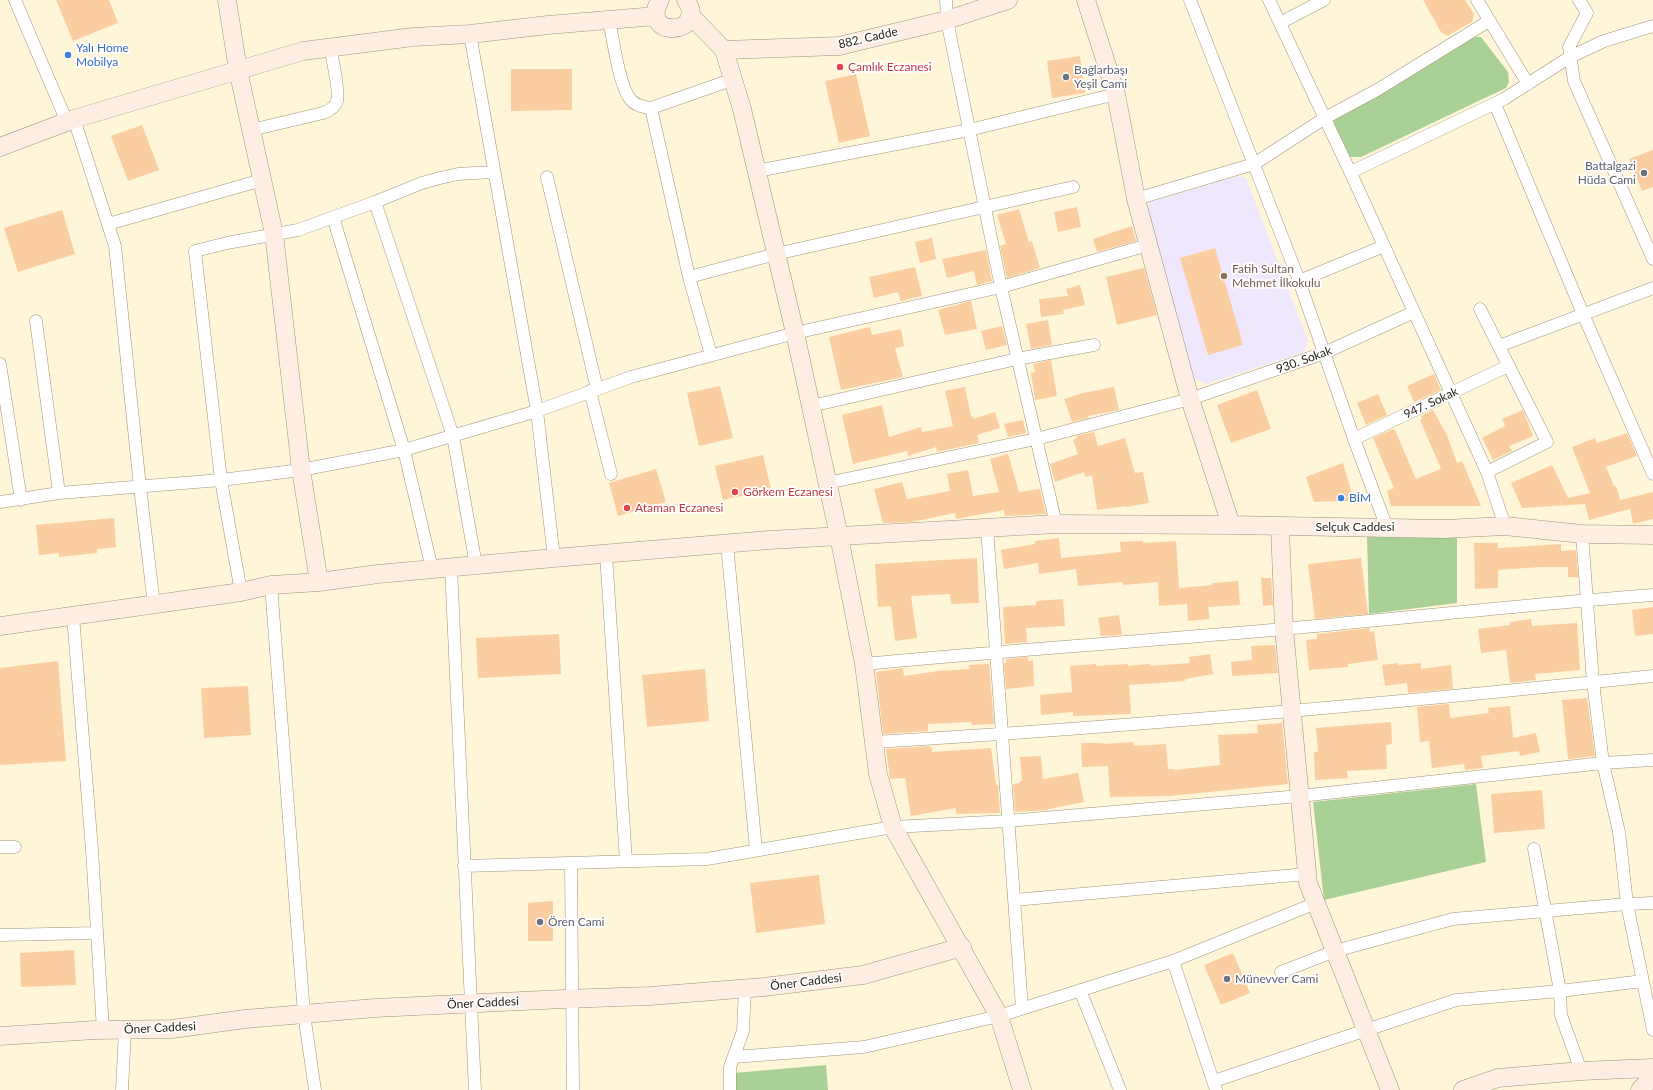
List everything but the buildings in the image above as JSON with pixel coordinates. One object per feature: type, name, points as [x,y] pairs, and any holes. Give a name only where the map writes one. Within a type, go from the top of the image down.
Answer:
[{"type":"street","points":[[15,0],[70,120],[115,246],[154,605]]},
{"type":"street","points":[[227,0],[238,70],[274,234],[301,470],[319,582]]},
{"type":"street","points":[[946,0],[947,20],[1001,287],[1056,524]]},
{"type":"street","name":"882. Cadde","points":[[724,50],[839,46],[947,20],[1008,0]]},
{"type":"street","points":[[1086,0],[1116,94],[1136,199],[1190,399],[1231,525]]},
{"type":"street","points":[[1190,0],[1299,281],[1354,439],[1388,528]]},
{"type":"street","points":[[1269,0],[1351,172],[1486,472],[1505,526]]},
{"type":"street","points":[[1280,23],[1324,0]]},
{"type":"street","points":[[1477,0],[1528,84]]},
{"type":"street","points":[[1579,0],[1587,13],[1569,47],[1574,81],[1653,258]]},
{"type":"street","points":[[0,147],[70,120],[303,51],[413,37],[470,34],[548,24],[609,20],[658,8],[660,23],[666,28],[673,29],[681,27],[687,22],[688,8]]},
{"type":"street","points":[[688,8],[724,50],[734,79],[795,333],[839,536],[864,664],[878,774],[893,827],[962,947],[999,1016],[1022,1090]]},
{"type":"street","points":[[609,20],[622,79],[628,96],[638,105],[651,108],[734,79]]},
{"type":"street","points":[[1136,199],[1254,164],[1325,118],[1377,90],[1490,21]]},
{"type":"street","points":[[1351,172],[1494,104],[1570,57],[1604,41],[1653,26]]},
{"type":"street","points":[[470,34],[493,172],[537,411],[554,558]]},
{"type":"street","points":[[252,130],[323,113],[335,105],[338,97],[330,47]]},
{"type":"street","points":[[757,171],[969,130],[1116,94]]},
{"type":"street","points":[[1494,104],[1653,474]]},
{"type":"street","points":[[651,108],[689,276],[711,355]]},
{"type":"street","points":[[241,592],[221,480],[195,251],[228,243],[298,230],[422,183],[440,178],[458,174],[493,172]]},
{"type":"street","points":[[546,177],[594,390],[611,474]]},
{"type":"street","points":[[108,224],[262,180]]},
{"type":"street","points":[[689,276],[776,254],[1073,187]]},
{"type":"street","points":[[375,202],[453,436],[476,565]]},
{"type":"street","points":[[333,217],[404,450],[432,569]]},
{"type":"street","points":[[0,502],[59,493],[221,480],[301,470],[404,450],[537,411],[631,377],[795,333],[1001,287],[1148,245]]},
{"type":"street","points":[[1299,281],[1384,246]]},
{"type":"street","points":[[1499,346],[1653,288]]},
{"type":"street","points":[[1480,309],[1547,442],[1486,472]]},
{"type":"street","name":"930. Sokak","points":[[827,483],[1036,439],[1190,399],[1324,353],[1414,312]]},
{"type":"street","points":[[36,321],[59,493]]},
{"type":"street","points":[[810,406],[1017,359],[1094,345]]},
{"type":"street","points":[[0,364],[21,500]]},
{"type":"street","name":"947. Sokak","points":[[1354,439],[1508,366]]},
{"type":"street","name":"Selçuk Caddesi","points":[[0,626],[154,605],[272,586],[451,567],[839,536],[1056,524],[1231,525],[1444,529],[1505,526],[1582,534],[1653,535]]},
{"type":"street","points":[[1280,527],[1284,629],[1308,883],[1390,1090]]},
{"type":"street","points":[[987,528],[1022,1008]]},
{"type":"street","points":[[1582,534],[1593,682],[1603,763],[1619,832],[1627,904],[1653,1030]]},
{"type":"street","points":[[727,544],[756,850]]},
{"type":"street","points":[[606,554],[626,861]]},
{"type":"street","points":[[451,567],[475,1090]]},
{"type":"street","points":[[272,586],[304,1014],[315,1090]]},
{"type":"street","points":[[864,664],[1284,629],[1653,595]]},
{"type":"street","points":[[73,616],[97,933],[102,1030]]},
{"type":"street","points":[[874,742],[1002,735],[1292,712],[1653,676]]},
{"type":"street","points":[[464,866],[707,858],[893,827],[1008,821],[1300,796],[1603,763],[1653,760]]},
{"type":"street","points":[[0,847],[15,846]]},
{"type":"street","points":[[1534,850],[1560,991],[1561,1015],[1581,1071]]},
{"type":"street","points":[[571,863],[573,1090]]},
{"type":"street","points":[[1014,900],[1307,874]]},
{"type":"street","points":[[734,1057],[864,1047],[999,1016],[1173,961],[1316,903]]},
{"type":"street","points":[[1282,972],[1335,951],[1454,919],[1653,903]]},
{"type":"street","points":[[0,935],[97,933]]},
{"type":"street","name":"Öner Caddesi","points":[[0,1036],[102,1030],[172,1029],[245,1019],[375,1008],[572,998],[650,996],[745,989],[863,975],[962,947]]},
{"type":"street","points":[[1173,961],[1215,1086],[1456,1000],[1560,991],[1643,981]]},
{"type":"street","points":[[730,1090],[730,1067],[743,1031],[745,989]]},
{"type":"street","points":[[1080,990],[1120,1090]]},
{"type":"street","points":[[122,1090],[125,1030]]},
{"type":"street","points":[[1463,1090],[1498,1078],[1581,1071],[1653,1068]]},
{"type":"street","points":[[1640,1090],[1653,1076]]},
{"type":"shaded area","name":"Fatih Sultan Mehmet İlkokulu","points":[[1238,176],[1246,178],[1308,341],[1304,352],[1206,384],[1193,378],[1147,211],[1150,202]]},
{"type":"green space","points":[[1474,37],[1481,37],[1508,72],[1509,82],[1506,88],[1361,157],[1350,157],[1334,126],[1334,118]]},
{"type":"green space","points":[[1367,537],[1457,538],[1457,603],[1369,614]]},
{"type":"green space","points":[[1476,784],[1486,862],[1324,900],[1313,802]]},
{"type":"green space","points":[[826,1065],[828,1090],[733,1090],[734,1073]]},
{"type":"place","name":"Yalı Home Mobilya","points":[[68,55]]},
{"type":"place","name":"Çamlık Eczanesi","points":[[840,67]]},
{"type":"place","name":"Bağlarbaşı Yeşil Cami","points":[[1066,77]]},
{"type":"place","name":"Battalgazi Hüda Cami","points":[[1644,173]]},
{"type":"place","name":"Fatih Sultan Mehmet İlkokulu","points":[[1224,276]]},
{"type":"place","name":"Görkem Eczanesi","points":[[735,492]]},
{"type":"place","name":"BİM","points":[[1341,498]]},
{"type":"place","name":"Ataman Eczanesi","points":[[627,508]]},
{"type":"place","name":"Ören Cami","points":[[540,922]]},
{"type":"place","name":"Münevver Cami","points":[[1227,979]]}]
